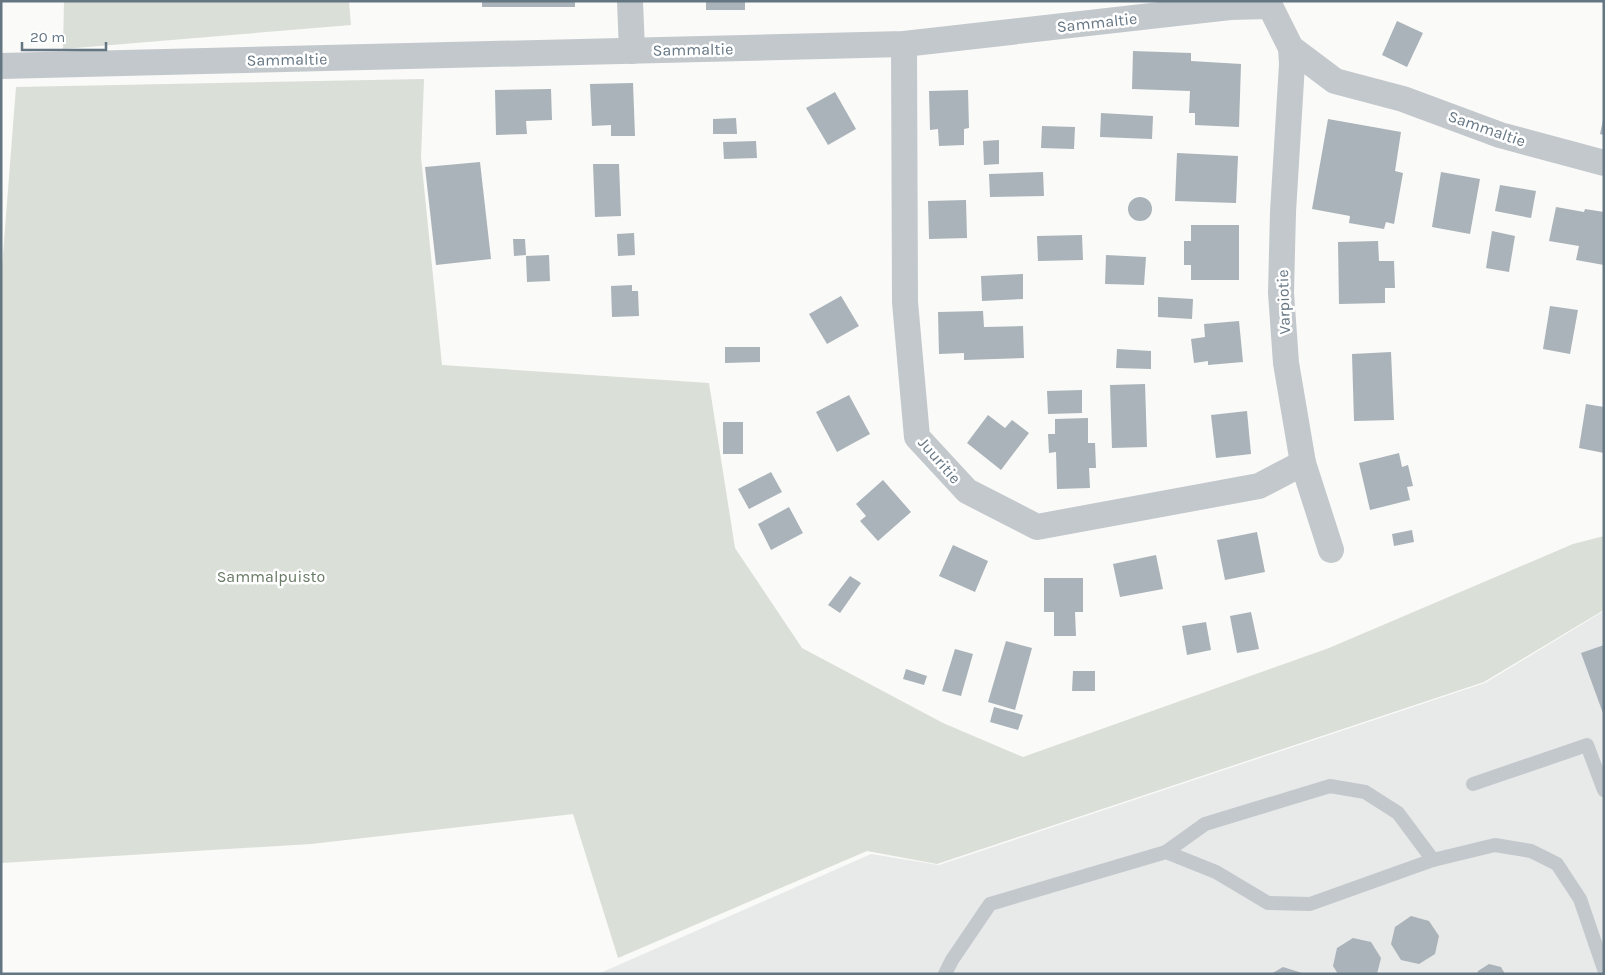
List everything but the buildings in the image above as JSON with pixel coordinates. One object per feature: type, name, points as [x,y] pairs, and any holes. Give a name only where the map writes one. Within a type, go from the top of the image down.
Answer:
[{"type":"street","name":"Sammaltie","points":[[630,1],[632,50]]},
{"type":"street","name":"Sammaltie","points":[[1,66],[904,44],[1230,7],[1270,6],[1291,48],[1335,81],[1403,98],[1500,135],[1604,163]]},
{"type":"street","name":"Juuritie","points":[[904,44],[905,302],[917,437],[967,491],[1037,527],[1259,486],[1303,463]]},
{"type":"street","name":"Varpiotie","points":[[1291,48],[1282,212],[1281,293],[1286,363],[1303,463],[1331,550]]},
{"type":"lane","points":[[1473,784],[1587,745],[1604,790]]},
{"type":"lane","points":[[945,974],[952,960],[990,904],[1166,852],[1206,824],[1330,786],[1364,792],[1398,813],[1432,860]]},
{"type":"lane","points":[[1166,852],[1216,872],[1268,903],[1310,904],[1432,860],[1495,845],[1531,850],[1557,864],[1580,899],[1597,929],[1604,969]]},
{"type":"shaded area","points":[[1604,611],[1604,974],[598,974],[871,854],[939,865],[1485,683]]},
{"type":"green space","points":[[64,1],[349,1],[351,25],[63,49]]},
{"type":"green space","name":"Sammalpuisto","points":[[424,79],[421,157],[442,365],[709,383],[735,548],[802,648],[943,723],[1023,757],[1329,648],[1573,544],[1604,536],[1604,610],[1484,682],[937,864],[867,851],[618,958],[573,814],[311,844],[1,863],[1,280],[16,87]]}]
